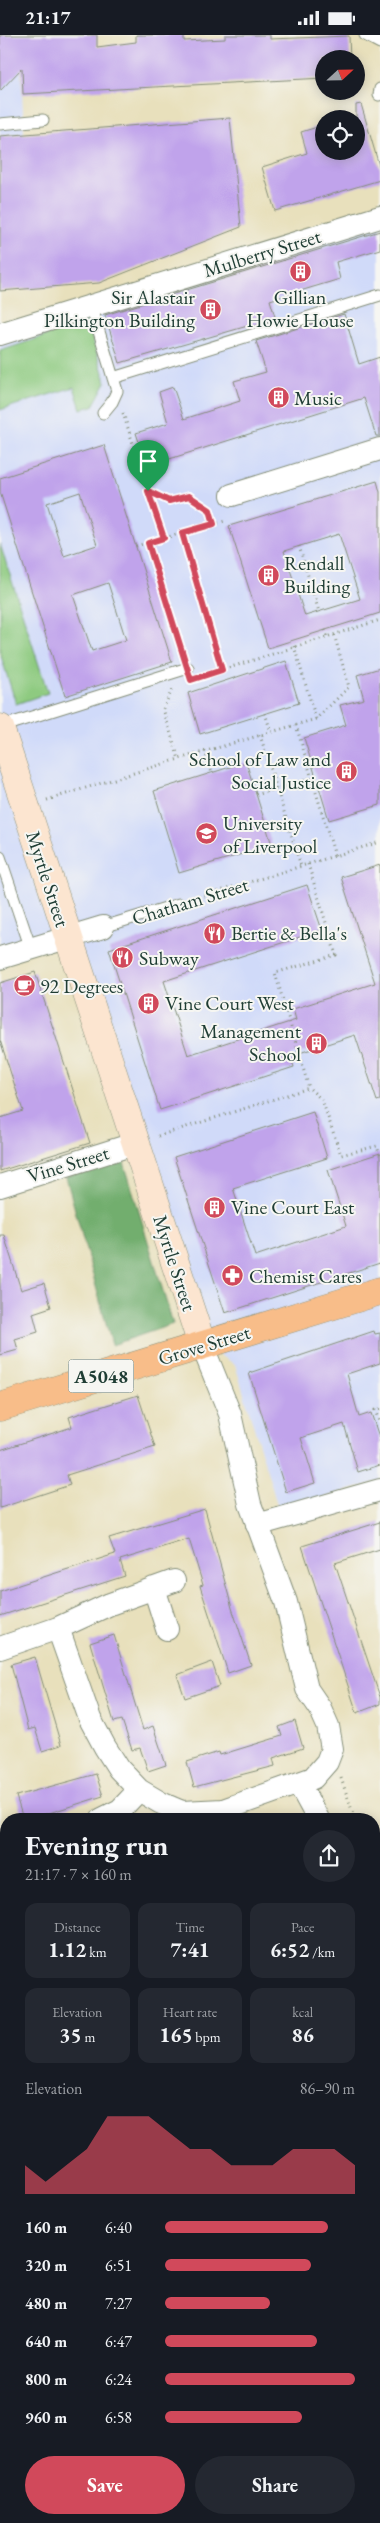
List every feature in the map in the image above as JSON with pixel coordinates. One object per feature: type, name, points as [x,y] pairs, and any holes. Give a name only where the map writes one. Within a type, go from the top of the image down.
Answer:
[{"type":"main road","name":"Grove Street","points":[[0,1407],[380,1291]]},
{"type":"street","name":"Mulberry Street","points":[[0,334],[380,217]]},
{"type":"street","points":[[232,495],[380,449]]},
{"type":"street","name":"Myrtle Street","points":[[0,727],[67,938],[202,1345],[230,1413],[257,1525],[284,1595],[307,1689],[320,1708],[328,1726],[332,1749],[327,1762]]},
{"type":"street","name":"Chatham Street","points":[[0,958],[103,927]]},
{"type":"street","name":"Vine Street","points":[[0,1185],[136,1143]]},
{"type":"street","points":[[257,1525],[380,1490]]},
{"type":"street","points":[[0,1648],[58,1628],[164,1585],[167,1629]]},
{"type":"street","points":[[58,1628],[90,1719],[119,1769],[139,1790],[179,1813]]},
{"type":"street","points":[[198,1813],[223,1810],[299,1784],[313,1778],[327,1762]]},
{"type":"street","points":[[299,1784],[315,1813]]},
{"type":"street","points":[[114,1813],[120,1810],[139,1790]]},
{"type":"lane","points":[[365,35],[380,43]]},
{"type":"lane","points":[[0,124],[44,120]]},
{"type":"lane","points":[[113,377],[380,295]]},
{"type":"lane","points":[[91,305],[116,391],[112,403],[103,413]]},
{"type":"lane","points":[[0,727],[188,668]]},
{"type":"lane","points":[[0,857],[31,949]]},
{"type":"lane","name":"Chatham Street","points":[[103,927],[179,904]]},
{"type":"path","points":[[116,391],[164,538]]},
{"type":"path","points":[[148,491],[169,501],[189,496],[210,510],[214,524]]},
{"type":"path","points":[[136,546],[225,521]]},
{"type":"path","points":[[182,533],[222,670]]},
{"type":"path","points":[[148,543],[191,680],[380,620]]},
{"type":"path","points":[[299,546],[319,612]]},
{"type":"path","points":[[325,630],[327,637]]},
{"type":"path","points":[[25,807],[316,719],[349,687],[334,634]]},
{"type":"path","points":[[294,647],[316,719]]},
{"type":"path","points":[[174,687],[163,709],[179,759]]},
{"type":"path","points":[[265,713],[271,732]]},
{"type":"path","points":[[296,725],[335,856]]},
{"type":"path","points":[[260,735],[301,866]]},
{"type":"path","points":[[205,751],[212,773]]},
{"type":"path","points":[[256,795],[312,778]]},
{"type":"path","name":"Chatham Street","points":[[179,904],[380,842]]},
{"type":"path","points":[[308,864],[336,955],[274,973],[309,1088],[322,1100],[341,1155],[377,1145],[380,1156]]},
{"type":"path","points":[[136,1143],[309,1088]]},
{"type":"path","points":[[380,1409],[375,1410],[380,1424]]},
{"type":"path","points":[[327,1762],[337,1767],[353,1813]]},
{"type":"shaded area","points":[[0,35],[20,49],[24,133],[0,135]]},
{"type":"shaded area","name":"University of Liverpool","points":[[380,217],[380,1481],[279,1511],[235,1364],[202,1345],[67,938],[0,958],[0,334]]},
{"type":"green space","points":[[87,322],[106,382],[93,406],[81,409],[74,387],[0,410],[0,351]]},
{"type":"green space","points":[[0,544],[48,693],[16,704],[0,653]]},
{"type":"green space","points":[[123,1159],[173,1324],[112,1345],[66,1177]]},
{"type":"building","points":[[0,35],[97,35],[97,47],[136,42],[136,35],[184,35],[184,41],[225,39],[225,35],[270,35],[270,39],[349,36],[350,50],[315,50],[315,78],[23,94],[22,68],[0,91]]},
{"type":"building","points":[[361,104],[363,110],[356,110],[356,105]]},
{"type":"building","points":[[230,118],[241,227],[99,283],[0,291],[0,136]]},
{"type":"building","points":[[365,118],[380,169],[380,180],[275,211],[262,167],[307,153],[301,132],[315,128],[315,160],[365,160]]},
{"type":"building","name":"Sir Alastair Pilkington Building","points":[[380,231],[380,249],[336,262],[340,279],[270,300],[276,320],[251,327],[251,325],[120,363],[105,315]]},
{"type":"building","points":[[344,314],[359,364],[380,357],[380,436],[376,436],[364,398],[147,466],[136,433],[168,423],[159,392],[173,387],[184,419],[240,401],[234,381],[266,372],[256,341]]},
{"type":"building","points":[[104,445],[172,662],[65,696],[0,492],[0,478]],"holes":[[[80,492],[97,545],[64,556],[47,503]],[[108,583],[126,640],[92,651],[73,595]]]},
{"type":"building","name":"Rendall Building","points":[[377,481],[380,492],[380,613],[268,648],[229,526]],"holes":[[[339,534],[360,599],[305,616],[284,551]]]},
{"type":"building","points":[[286,661],[299,703],[200,734],[188,693]]},
{"type":"building","name":"School of Law and Social Justice","points":[[380,668],[380,805],[329,820],[304,738],[346,725],[340,705],[364,699],[357,675]]},
{"type":"building","points":[[246,762],[272,845],[179,873],[154,791]]},
{"type":"building","name":"Vine Court West","points":[[380,865],[380,1100],[377,1101],[355,1035],[290,1056],[294,1067],[160,1110],[109,949],[307,885],[322,930],[164,981],[188,1055],[296,1020],[293,1009],[375,983],[341,877]]},
{"type":"building","points":[[35,972],[90,1143],[0,1171],[0,1118],[23,1111],[0,1040],[0,983]]},
{"type":"building","name":"Vine Court East","points":[[313,1112],[327,1158],[233,1188],[255,1256],[346,1226],[328,1170],[380,1153],[380,1263],[225,1313],[174,1157]]},
{"type":"building","points":[[0,1235],[4,1235],[21,1290],[44,1283],[51,1307],[33,1313],[38,1332],[15,1339],[18,1350],[0,1355]]},
{"type":"building","points":[[374,1331],[375,1334],[380,1333],[380,1363],[347,1374],[359,1417],[371,1413],[380,1440],[380,1465],[358,1472],[344,1424],[301,1438],[315,1483],[286,1492],[249,1373]]},
{"type":"building","points":[[138,1395],[155,1447],[67,1475],[70,1485],[0,1508],[0,1450],[72,1427],[69,1417]]},
{"type":"building","points":[[205,1509],[232,1608],[251,1665],[228,1673],[200,1586],[203,1585],[189,1539],[120,1560],[125,1576],[0,1616],[0,1591],[115,1554],[109,1538]]},
{"type":"building","points":[[380,1522],[380,1549],[335,1563],[380,1697],[380,1704],[357,1713],[302,1546]]},
{"type":"building","points":[[114,1635],[143,1730],[153,1726],[166,1765],[148,1771],[140,1748],[132,1750],[122,1720],[114,1722],[90,1643]]},
{"type":"building","points":[[35,1657],[61,1745],[42,1751],[35,1728],[28,1730],[11,1664]]},
{"type":"building","points":[[212,1662],[220,1686],[185,1698],[177,1675]]},
{"type":"building","points":[[295,1721],[303,1748],[273,1758],[275,1766],[194,1787],[187,1762],[219,1752],[220,1755],[282,1736],[279,1727]]},
{"type":"building","points":[[96,1774],[103,1796],[49,1813],[21,1813],[16,1796]]},
{"type":"place","name":"Gillian Howie House","points":[[300,271]]},
{"type":"place","name":"Sir Alastair Pilkington Building","points":[[211,309]]},
{"type":"place","name":"Music","points":[[278,398]]},
{"type":"place","name":"Rendall Building","points":[[268,575]]},
{"type":"place","name":"School of Law and Social Justice","points":[[347,771]]},
{"type":"place","name":"University of Liverpool","points":[[207,834]]},
{"type":"place","name":"Bertie & Bella's","points":[[215,933]]},
{"type":"place","name":"Subway","points":[[123,958]]},
{"type":"place","name":"92 Degrees","points":[[24,986]]},
{"type":"place","name":"Vine Court West","points":[[149,1003]]},
{"type":"place","name":"Management School","points":[[317,1043]]},
{"type":"place","name":"Vine Court East","points":[[215,1207]]},
{"type":"place","name":"Chemist Cares","points":[[233,1276]]},
{"type":"route","points":[[148,491],[169,501],[189,496],[210,510],[214,524],[182,533],[222,670],[191,680],[148,543],[164,538],[148,491]]}]
